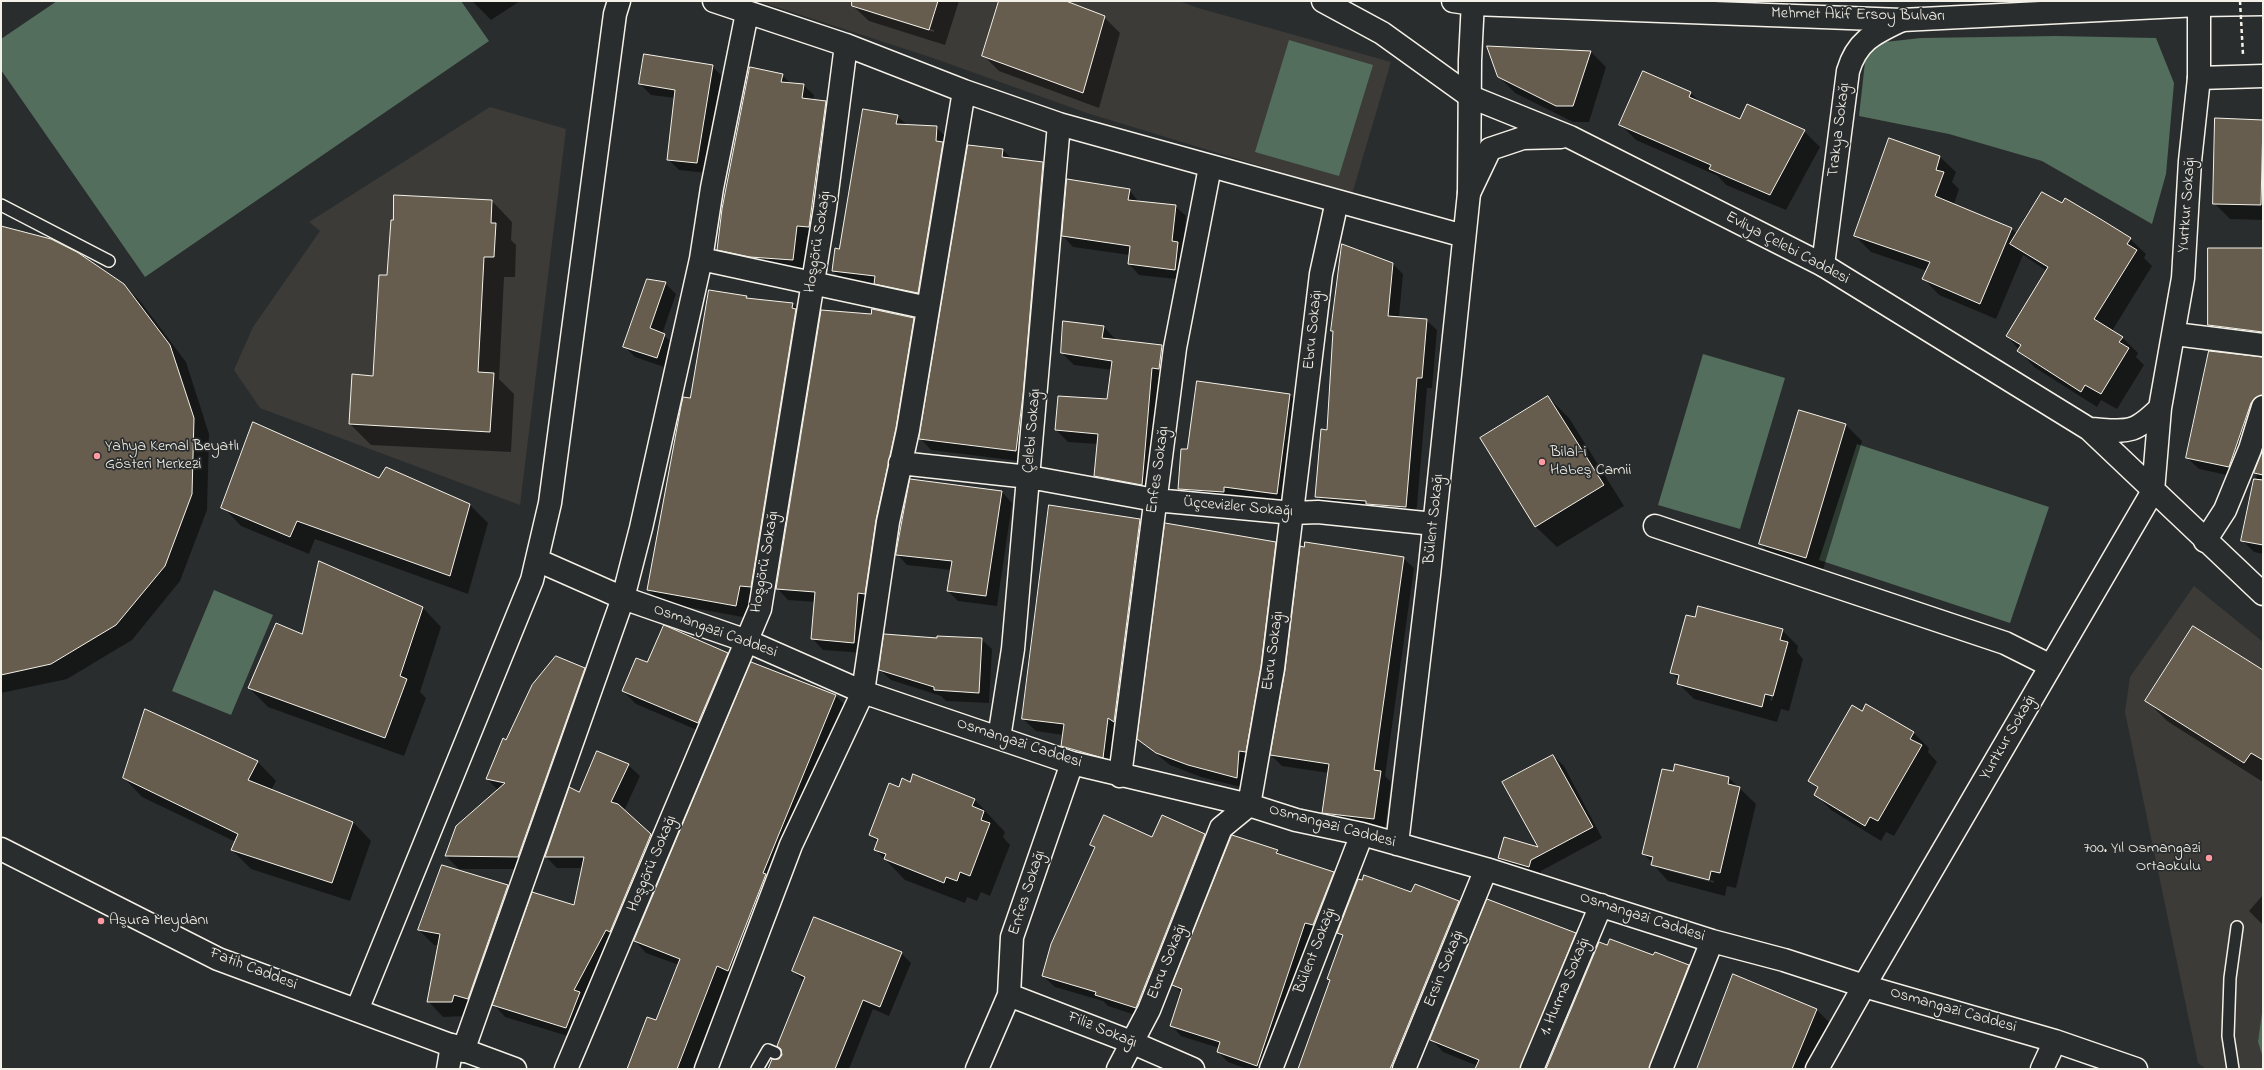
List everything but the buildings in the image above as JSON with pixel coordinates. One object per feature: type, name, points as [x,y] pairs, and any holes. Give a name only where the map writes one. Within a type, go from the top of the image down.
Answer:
[{"type":"street","points":[[357,1010],[532,580],[550,503],[614,22],[619,1]]},
{"type":"street","points":[[714,1],[846,45],[964,91],[1058,124],[1464,236]]},
{"type":"street","name":"Evliya Çelebi Caddesi","points":[[1323,1],[1382,34],[1471,97],[1570,137],[1823,265],[2089,429],[2205,541],[2263,594]]},
{"type":"street","points":[[1466,2],[1471,97],[1469,193]]},
{"type":"street","name":"Mehmet Akif Ersoy Bulvarı","points":[[1466,2],[1902,20],[2198,3],[2263,4]]},
{"type":"street","name":"Yurtkur Sokağı","points":[[2160,408],[2175,334],[2183,278],[2190,161],[2199,78],[2198,3]]},
{"type":"street","points":[[448,1069],[471,1056],[623,598],[641,528],[701,259],[712,188],[747,13]]},
{"type":"street","name":"Trakya Sokağı","points":[[1823,265],[1848,71],[1852,59],[1865,39],[1902,20]]},
{"type":"street","name":"Hoşgörü Sokağı","points":[[566,1069],[760,609],[825,208],[846,45]]},
{"type":"street","points":[[2199,78],[2263,76]]},
{"type":"street","points":[[706,1069],[791,845],[863,692],[888,522],[908,430],[964,91]]},
{"type":"street","name":"Çelebi Sokağı","points":[[999,738],[1013,649],[1029,477],[1058,124]]},
{"type":"street","points":[[1469,193],[1490,149],[1523,138],[1570,137]]},
{"type":"street","name":"Enfes Sokağı","points":[[1120,776],[1175,348],[1210,167]]},
{"type":"street","name":"Bülent Sokağı","points":[[1397,844],[1434,524],[1469,193]]},
{"type":"street","name":"Ebru Sokağı","points":[[1118,1069],[1149,1010],[1221,828],[1249,805],[1273,668],[1321,274],[1337,201]]},
{"type":"street","points":[[701,259],[928,308]]},
{"type":"street","points":[[2175,334],[2263,346]]},
{"type":"street","points":[[2205,541],[2225,510],[2250,449],[2263,407]]},
{"type":"street","points":[[2153,491],[2160,408]]},
{"type":"street","name":"Evliya Çelebi Caddesi","points":[[2089,429],[2128,431],[2143,425],[2160,408]]},
{"type":"street","name":"Üçcevizler Sokağı","points":[[900,463],[1029,477],[1155,500],[1292,513],[1318,512],[1434,524]]},
{"type":"street","name":"Yurtkur Sokağı","points":[[1818,1069],[1864,986],[2153,491]]},
{"type":"street","points":[[1656,526],[2005,643],[2051,666]]},
{"type":"street","name":"Osmangazi Caddesi","points":[[537,560],[623,598],[747,641],[863,692],[1072,763],[1120,776],[1249,805],[1296,820],[1362,834],[1486,869],[1712,941],[1784,960],[1864,986],[2055,1041],[2136,1069]]},
{"type":"street","name":"Enfes Sokağı","points":[[978,1069],[1009,995],[1012,938],[1072,763]]},
{"type":"street","name":"Bülent Sokağı","points":[[1271,1069],[1362,834]]},
{"type":"street","name":"Fatih Caddesi","points":[[1,849],[218,959],[357,1010],[471,1056],[515,1069]]},
{"type":"street","name":"Ersin Sokağı","points":[[1404,1069],[1486,869]]},
{"type":"street","name":"1. Hurma Sokağı","points":[[1532,1069],[1601,905]]},
{"type":"street","points":[[1661,1069],[1712,941]]},
{"type":"street","name":"Filiz Sokağı","points":[[1009,995],[1131,1042],[1193,1069]]},
{"type":"street","points":[[2042,1069],[2055,1041]]},
{"type":"lane","points":[[1,205],[109,261]]},
{"type":"lane","points":[[2233,1069],[2228,1036],[2230,978],[2237,927]]},
{"type":"lane","points":[[757,1069],[768,1050],[775,1053]]},
{"type":"path","points":[[2240,1],[2243,55]]},
{"type":"shaded area","points":[[758,1],[1179,1],[1198,8],[1391,62],[1352,194],[1087,113],[930,57]]},
{"type":"shaded area","points":[[490,107],[566,129],[520,505],[260,408],[234,370],[253,327],[320,231],[309,222]]},
{"type":"shaded area","name":"700. Yıl Osmangazi Ortaokulu","points":[[2194,586],[2263,642],[2263,1005],[2258,1042],[2263,1058],[2263,1069],[2206,1069],[2198,1063],[2125,712],[2130,677]]},
{"type":"green space","points":[[57,1],[461,1],[489,41],[145,277],[1,70],[1,39]]},
{"type":"green space","points":[[2056,36],[2156,38],[2174,83],[2166,174],[2152,224],[2042,161],[1949,134],[1859,116],[1867,44],[1921,38]]},
{"type":"green space","points":[[1289,40],[1373,65],[1339,176],[1255,152]]},
{"type":"green space","points":[[1703,354],[1785,378],[1740,529],[1658,505]]},
{"type":"green space","points":[[1857,444],[2049,507],[2010,623],[1819,560]]},
{"type":"green space","points":[[214,590],[273,615],[231,715],[172,691]]},
{"type":"green space","points":[[2263,1005],[2263,1058],[2258,1042]]},
{"type":"place","name":"Yahya Kemal Beyatlı Gösteri Merkezi","points":[[97,456]]},
{"type":"place","name":"Bilal-i Habeş Camii","points":[[1542,462]]},
{"type":"place","name":"700. Yıl Osmangazi Ortaokulu","points":[[2209,858]]},
{"type":"place","name":"Aşura Meydanı","points":[[101,921]]}]
